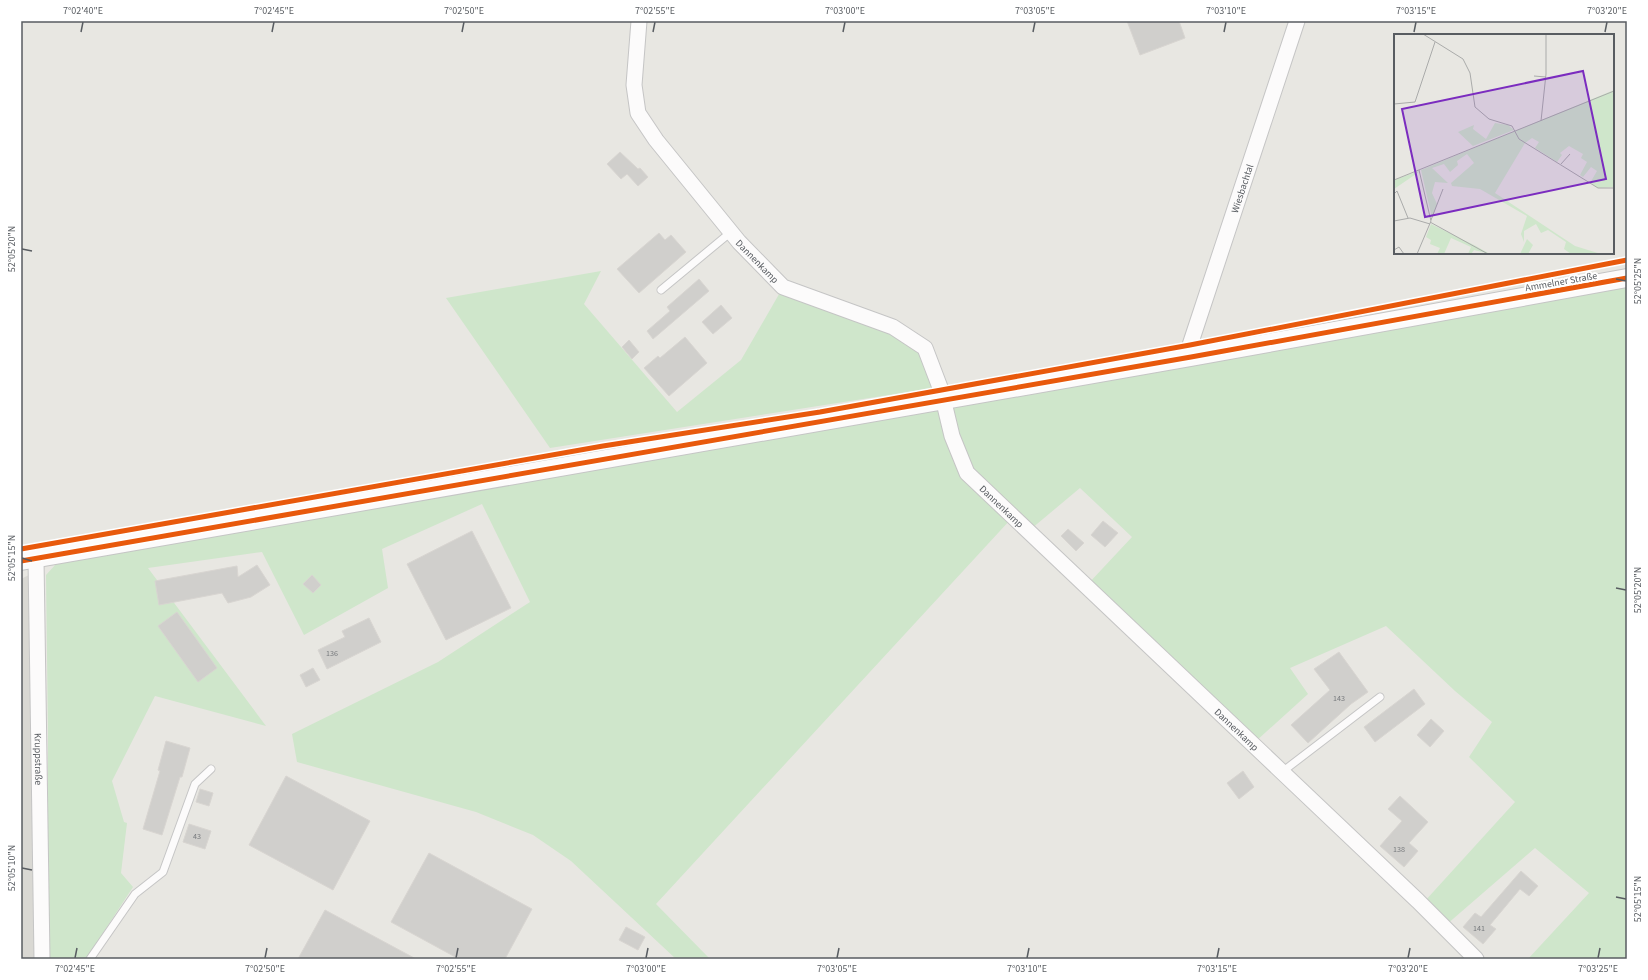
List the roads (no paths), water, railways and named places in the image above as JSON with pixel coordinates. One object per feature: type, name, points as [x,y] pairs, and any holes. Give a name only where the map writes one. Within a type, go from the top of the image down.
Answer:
[{"type":"street","name":"Dannenkamp","points":[[639,21],[634,85],[638,113],[656,140],[731,232],[784,286],[893,327],[925,348],[941,390],[952,436],[967,473],[1418,901],[1476,959]]},
{"type":"street","name":"Wiesbachtal","points":[[1191,357],[1190,345],[1297,21]]},
{"type":"street","name":"Ammelner Straße","points":[[28,560],[1191,357],[1627,278]]},
{"type":"street","name":"Kruppstraße","points":[[28,560],[42,959]]},
{"type":"lane","points":[[661,290],[731,232]]},
{"type":"lane","points":[[1282,772],[1380,697]]},
{"type":"lane","points":[[90,959],[135,894],[163,872],[195,784],[211,769]]}]
